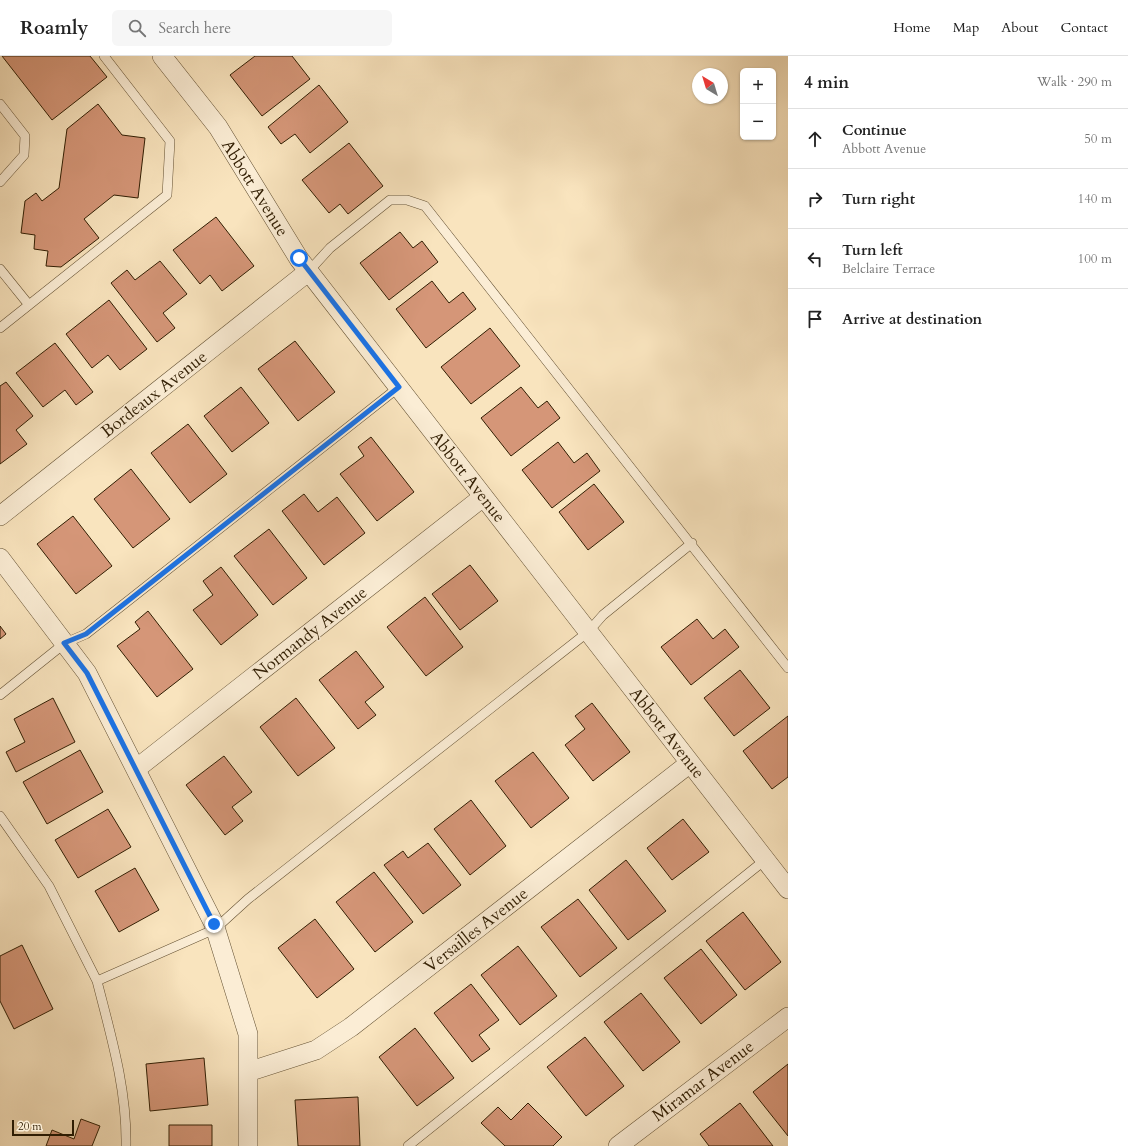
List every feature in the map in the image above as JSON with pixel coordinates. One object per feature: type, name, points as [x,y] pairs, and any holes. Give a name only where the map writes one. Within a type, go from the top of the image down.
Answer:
[{"type":"street","name":"Abbott Avenue","points":[[162,56],[218,127],[299,258],[788,889]]},
{"type":"street","name":"Bordeaux Avenue","points":[[0,516],[309,271]]},
{"type":"street","name":"Normandy Avenue","points":[[136,769],[483,497]]},
{"type":"street","points":[[0,558],[87,673],[215,929],[248,1034],[248,1146]]},
{"type":"street","name":"Versailles Avenue","points":[[248,1072],[316,1050],[351,1027],[690,763]]},
{"type":"street","name":"Miramar Avenue","points":[[618,1146],[788,1017]]},
{"type":"lane","points":[[0,328],[167,195],[170,141],[104,56]]},
{"type":"lane","points":[[0,104],[25,136],[24,155],[0,182]]},
{"type":"lane","points":[[309,271],[330,248],[390,200],[407,200],[425,206],[692,543],[788,668]]},
{"type":"lane","points":[[0,269],[29,305]]},
{"type":"lane","points":[[0,695],[64,643],[93,629],[399,387]]},
{"type":"lane","points":[[97,981],[215,929],[248,899],[588,632],[603,614],[692,543]]},
{"type":"lane","points":[[0,816],[49,886],[97,981],[122,1079],[126,1146]]},
{"type":"lane","points":[[408,1146],[765,860]]},
{"type":"building","points":[[2,56],[90,56],[107,77],[52,120]]},
{"type":"building","points":[[255,56],[292,56],[310,79],[262,116],[230,75]]},
{"type":"building","points":[[319,85],[348,122],[310,153],[295,134],[281,144],[268,127]]},
{"type":"building","points":[[98,104],[122,135],[145,138],[138,198],[114,195],[84,219],[99,238],[61,267],[46,266],[48,251],[34,249],[35,235],[21,233],[25,201],[36,193],[42,201],[59,188],[67,129]]},
{"type":"building","points":[[349,143],[383,186],[348,214],[340,204],[329,213],[302,180]]},
{"type":"building","points":[[216,217],[254,266],[222,291],[210,275],[200,284],[173,250]]},
{"type":"building","points":[[400,232],[413,248],[422,241],[438,262],[389,300],[360,263]]},
{"type":"building","points":[[160,261],[187,294],[163,313],[175,328],[157,342],[111,283],[127,270],[135,280]]},
{"type":"building","points":[[432,281],[449,303],[463,292],[476,309],[426,348],[396,309]]},
{"type":"building","points":[[109,300],[147,349],[120,370],[108,355],[92,368],[66,334]]},
{"type":"building","points":[[490,328],[520,366],[471,404],[441,367]]},
{"type":"building","points":[[295,341],[335,392],[298,421],[258,369]]},
{"type":"building","points":[[55,343],[93,392],[76,405],[65,390],[43,407],[16,373]]},
{"type":"building","points":[[6,382],[33,416],[16,430],[27,444],[0,464],[0,386]]},
{"type":"building","points":[[241,387],[269,423],[232,452],[204,416]]},
{"type":"building","points":[[521,387],[538,408],[547,401],[560,418],[511,456],[481,418]]},
{"type":"building","points":[[188,424],[227,474],[190,503],[151,453]]},
{"type":"building","points":[[371,437],[414,492],[377,521],[340,474],[364,456],[358,447]]},
{"type":"building","points":[[558,442],[574,463],[587,453],[600,471],[552,508],[522,470]]},
{"type":"building","points":[[131,469],[170,519],[133,548],[94,499]]},
{"type":"building","points":[[594,484],[624,522],[588,550],[559,512]]},
{"type":"building","points":[[304,494],[318,512],[337,497],[365,533],[324,565],[282,511]]},
{"type":"building","points":[[73,516],[112,566],[76,594],[37,544]]},
{"type":"building","points":[[269,529],[307,578],[273,605],[234,556]]},
{"type":"building","points":[[470,565],[498,601],[460,630],[432,594]]},
{"type":"building","points":[[221,567],[258,615],[221,645],[193,610],[213,595],[203,581]]},
{"type":"building","points":[[425,597],[463,647],[426,676],[387,627]]},
{"type":"building","points":[[148,611],[193,669],[157,697],[117,646],[140,629],[135,622]]},
{"type":"building","points":[[697,619],[713,639],[725,629],[739,647],[691,685],[661,647]]},
{"type":"building","points":[[0,626],[6,634],[0,639]]},
{"type":"building","points":[[356,651],[384,687],[365,702],[376,715],[358,729],[319,680]]},
{"type":"building","points":[[740,670],[770,708],[734,736],[704,698]]},
{"type":"building","points":[[53,698],[75,742],[16,772],[6,752],[25,742],[14,719]]},
{"type":"building","points":[[296,698],[335,748],[298,776],[260,727]]},
{"type":"building","points":[[592,703],[630,752],[593,781],[565,745],[585,729],[575,716]]},
{"type":"building","points":[[788,716],[788,777],[772,789],[743,751]]},
{"type":"building","points":[[80,750],[103,792],[47,824],[23,782]]},
{"type":"building","points":[[533,752],[569,798],[531,828],[495,781]]},
{"type":"building","points":[[224,756],[252,792],[232,807],[243,821],[225,835],[186,785]]},
{"type":"building","points":[[471,800],[506,846],[470,875],[434,829]]},
{"type":"building","points":[[108,809],[131,847],[78,878],[55,840]]},
{"type":"building","points":[[683,819],[709,852],[672,880],[647,848]]},
{"type":"building","points":[[428,843],[461,885],[423,914],[384,865],[403,851],[408,858]]},
{"type":"building","points":[[626,860],[666,911],[628,940],[589,890]]},
{"type":"building","points":[[135,868],[159,910],[119,932],[95,891]]},
{"type":"building","points":[[374,872],[413,922],[375,952],[336,902]]},
{"type":"building","points":[[578,899],[617,948],[580,977],[541,927]]},
{"type":"building","points":[[743,912],[781,962],[745,990],[706,941]]},
{"type":"building","points":[[315,919],[354,969],[317,998],[278,948]]},
{"type":"building","points":[[22,945],[53,1009],[14,1029],[0,1001],[0,956]]},
{"type":"building","points":[[518,946],[557,996],[520,1025],[481,975]]},
{"type":"building","points":[[701,949],[737,995],[701,1024],[664,978]]},
{"type":"building","points":[[471,984],[499,1020],[479,1035],[490,1049],[472,1062],[434,1013]]},
{"type":"building","points":[[641,993],[680,1042],[643,1071],[604,1022]]},
{"type":"building","points":[[415,1028],[454,1078],[417,1106],[379,1057]]},
{"type":"building","points":[[585,1037],[624,1086],[586,1116],[547,1067]]},
{"type":"building","points":[[204,1058],[208,1105],[150,1111],[146,1064]]},
{"type":"building","points":[[788,1064],[788,1136],[753,1092]]},
{"type":"building","points":[[358,1097],[360,1146],[298,1146],[295,1100]]},
{"type":"building","points":[[528,1103],[562,1137],[553,1146],[505,1146],[481,1123],[498,1107],[511,1120]]},
{"type":"building","points":[[740,1103],[773,1146],[709,1146],[700,1134]]},
{"type":"building","points":[[81,1119],[100,1126],[92,1146],[46,1146],[52,1130],[74,1139]]},
{"type":"building","points":[[169,1125],[212,1125],[212,1146],[169,1146]]},
{"type":"route","points":[[214,924],[87,673],[64,643],[86,634],[399,387],[299,258]]}]
